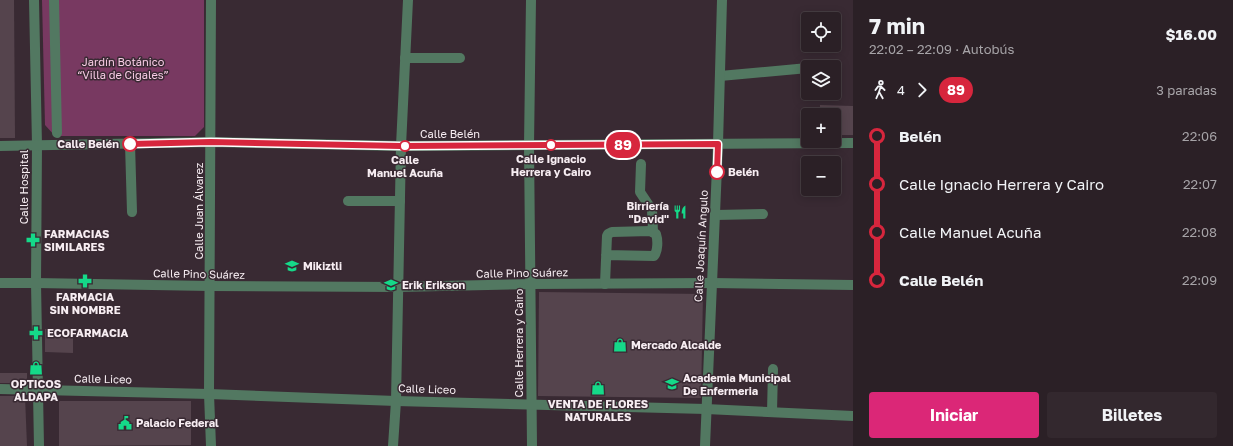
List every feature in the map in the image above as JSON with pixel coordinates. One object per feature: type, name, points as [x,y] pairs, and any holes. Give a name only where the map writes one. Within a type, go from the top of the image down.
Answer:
[{"type":"street","name":"Calle Hospital","points":[[34,0],[37,146],[36,283],[39,446]]},
{"type":"street","points":[[54,0],[57,133]]},
{"type":"street","name":"Calle Juan Álvarez","points":[[211,0],[209,394],[211,446]]},
{"type":"street","points":[[393,446],[396,401],[401,146],[408,0]]},
{"type":"street","name":"Calle Herrera y Cairo","points":[[531,0],[529,145],[532,446]]},
{"type":"street","name":"Calle Joaquín Angulo","points":[[705,446],[718,144],[722,0]]},
{"type":"street","points":[[405,58],[460,58]]},
{"type":"street","points":[[720,76],[801,69]]},
{"type":"street","name":"Calle Belén","points":[[0,146],[211,142],[401,146],[853,143]]},
{"type":"street","points":[[130,144],[132,212]]},
{"type":"street","points":[[606,255],[654,256],[656,251],[657,237],[653,232],[652,210],[640,192],[641,164]]},
{"type":"street","points":[[348,201],[400,200]]},
{"type":"street","points":[[715,215],[763,214]]},
{"type":"street","points":[[605,284],[607,236],[610,232],[653,232]]},
{"type":"street","name":"Calle Pino Suárez","points":[[0,283],[398,287],[531,284],[712,283],[853,285]]},
{"type":"street","points":[[772,412],[773,369]]},
{"type":"street","name":"Calle Liceo","points":[[0,390],[209,394],[396,401],[706,409],[853,416]]},
{"type":"green space","name":"Jardín Botánico “Villa de Cigales”","points":[[42,0],[204,0],[204,127],[195,136],[55,136],[45,125]]},
{"type":"building","points":[[0,0],[14,0],[15,138],[0,138]]},
{"type":"building","points":[[820,105],[853,106],[853,135],[841,135],[841,108],[820,108]]},
{"type":"building","name":"Mercado Alcalde","points":[[539,292],[703,294],[701,398],[538,396]]},
{"type":"building","points":[[45,329],[73,329],[73,353],[45,352]]},
{"type":"building","points":[[0,373],[27,373],[27,383],[0,383]]},
{"type":"building","points":[[0,396],[25,396],[27,446],[0,446]]},
{"type":"building","name":"Palacio Federal","points":[[59,401],[191,401],[191,445],[59,446]]},
{"type":"bus line","name":"89","points":[[130,144],[211,142],[401,146],[718,144],[717,172]]},
{"type":"place","name":"Calle Belén","points":[[130,144]]},
{"type":"place","name":"Calle Ignacio Herrera y Cairo","points":[[551,145]]},
{"type":"place","name":"Calle Manuel Acuña","points":[[405,146]]},
{"type":"place","name":"Belén","points":[[717,172]]},
{"type":"place","name":"Birriería \"David\"","points":[[680,212]]},
{"type":"place","name":"FARMACIAS SIMILARES","points":[[33,240]]},
{"type":"place","name":"Mikiztli","points":[[292,266]]},
{"type":"place","name":"FARMACIA SIN NOMBRE","points":[[85,281]]},
{"type":"place","name":"Erik Erikson","points":[[391,285]]},
{"type":"place","name":"ECOFARMACIA","points":[[36,333]]},
{"type":"place","name":"Mercado Alcalde","points":[[620,345]]},
{"type":"place","name":"OPTICOS ALDAPA","points":[[36,368]]},
{"type":"place","name":"Academia Municipal De Enfermeria","points":[[672,384]]},
{"type":"place","name":"VENTA DE FLORES NATURALES","points":[[598,388]]},
{"type":"place","name":"Palacio Federal","points":[[125,423]]}]
